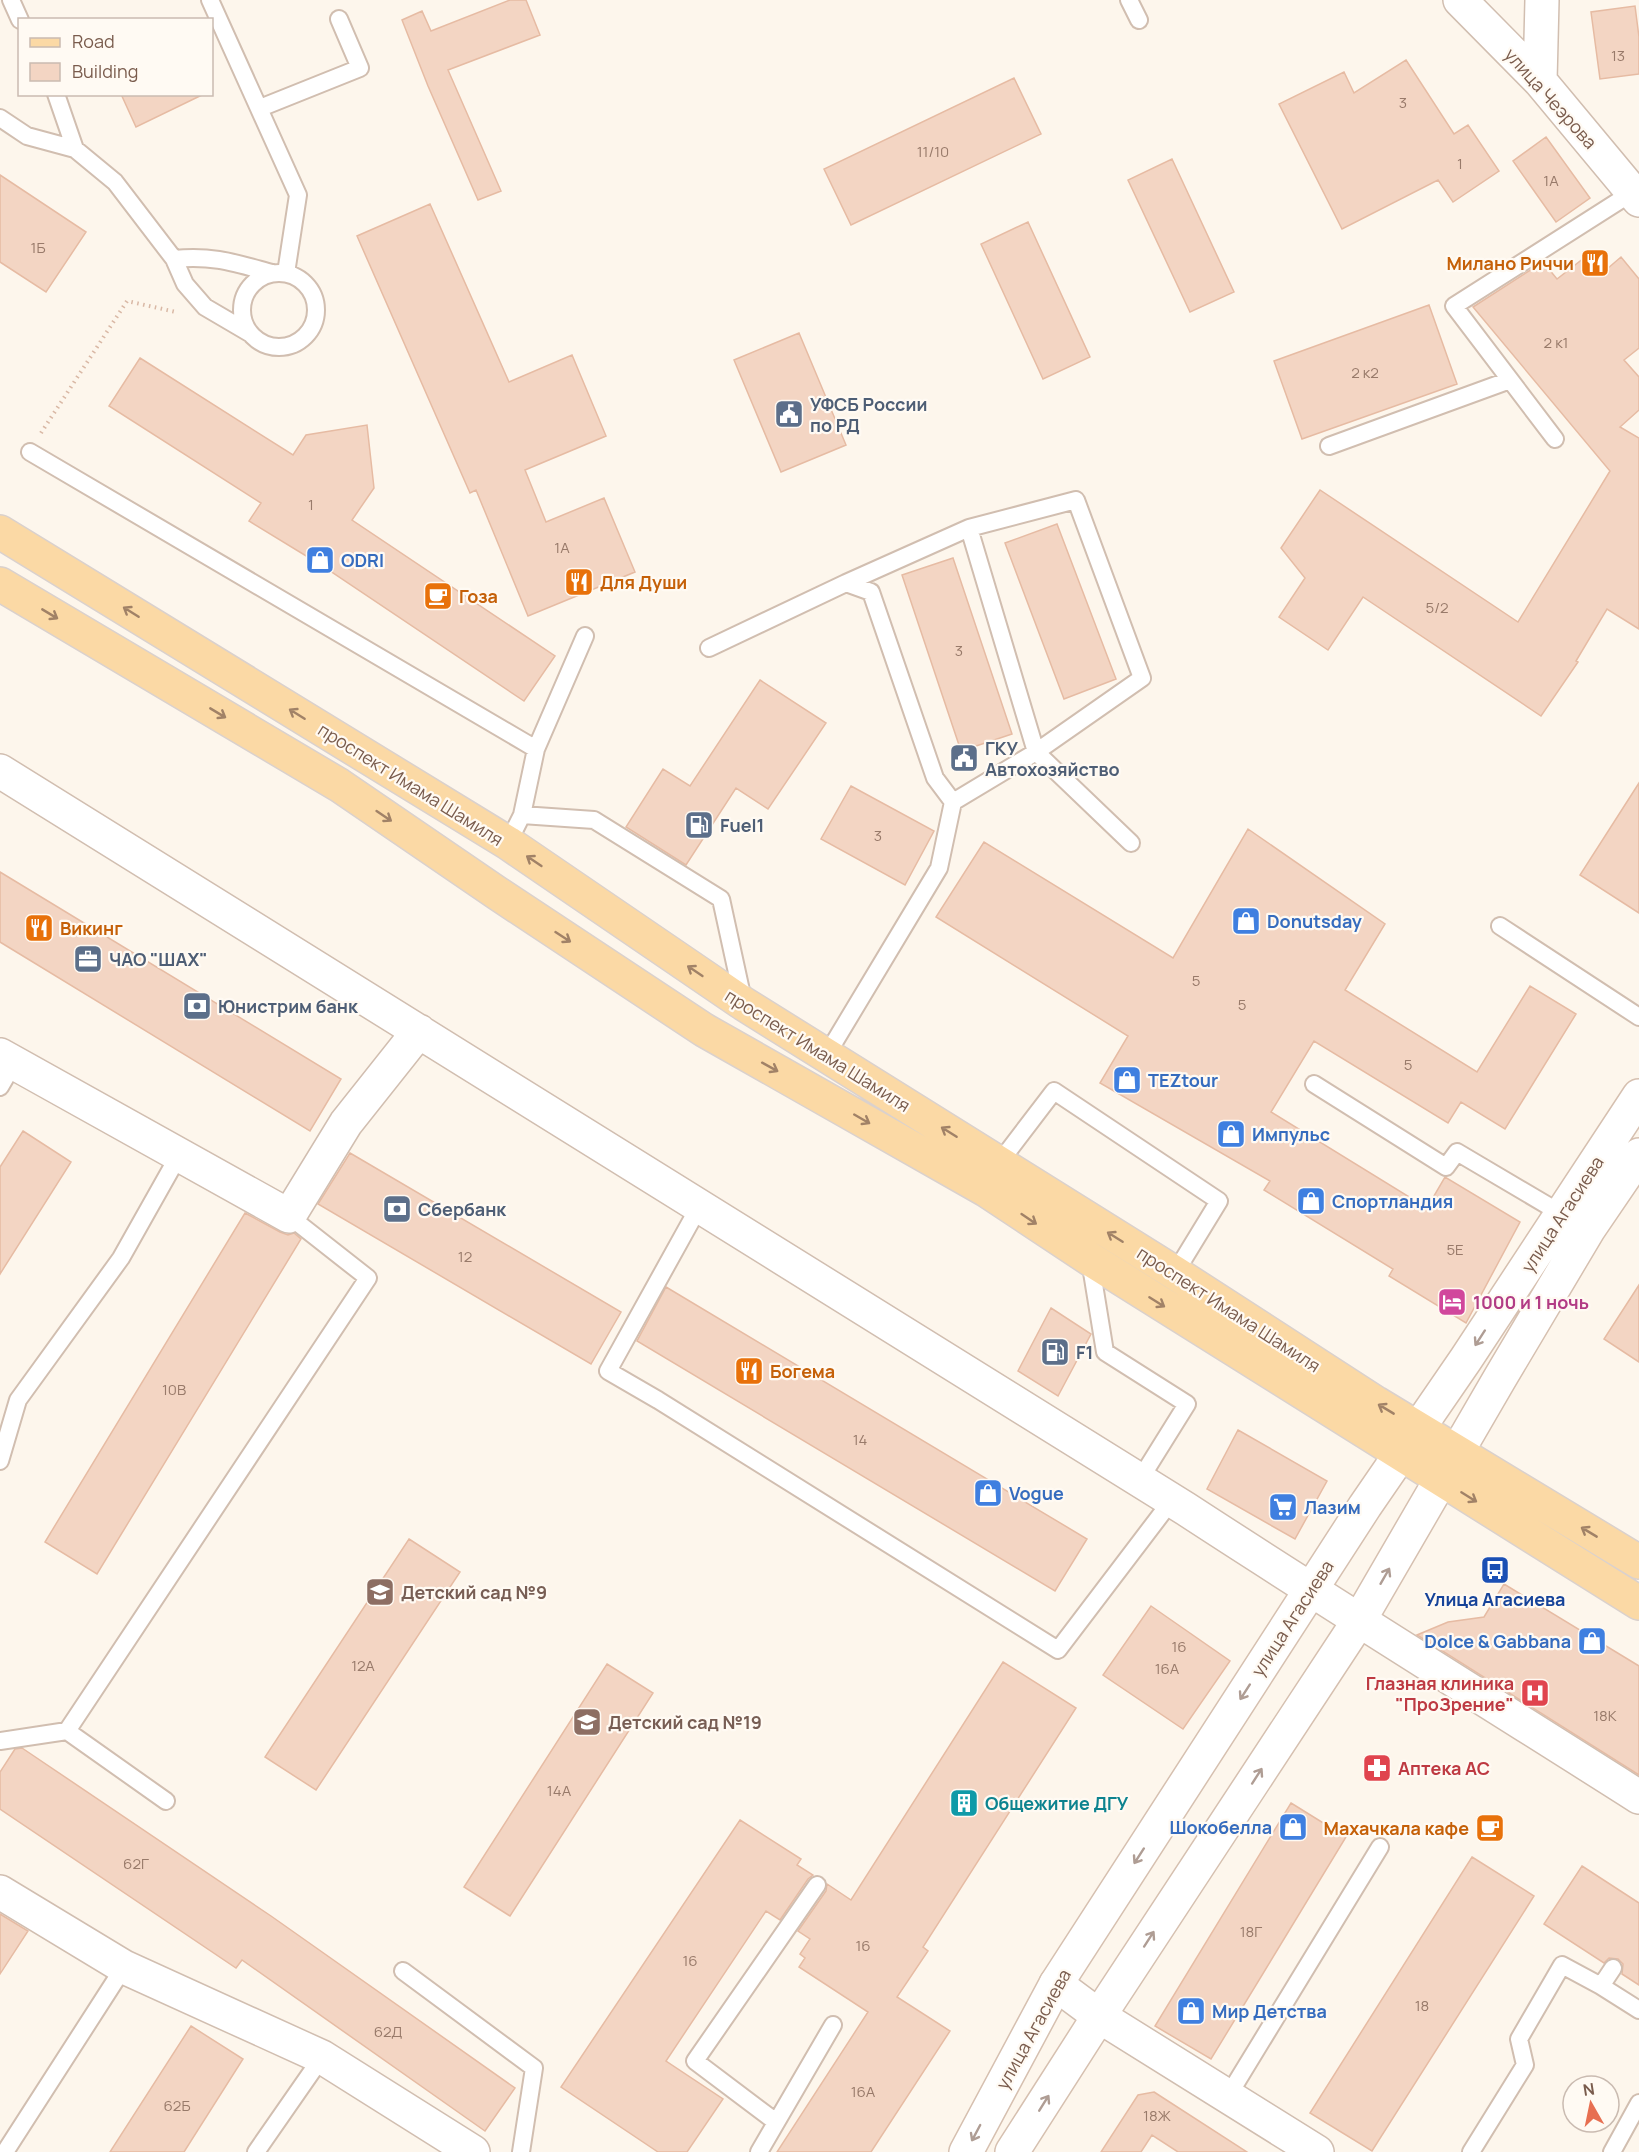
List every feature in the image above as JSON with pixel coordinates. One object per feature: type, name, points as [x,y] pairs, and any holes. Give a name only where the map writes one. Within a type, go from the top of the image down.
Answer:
[{"type":"main road","name":"проспект Имама Шамиля","points":[[0,532],[515,829],[744,1004],[1175,1273],[1411,1442]]},
{"type":"main road","name":"проспект Имама Шамиля","points":[[0,584],[339,786],[704,1030],[986,1190],[1090,1259],[1411,1442],[1449,1466],[1639,1603]]},
{"type":"main road","name":"проспект Имама Шамиля","points":[[1449,1466],[1639,1562]]},
{"type":"street","name":"улица Чеэрова","points":[[1460,0],[1539,81],[1636,196]]},
{"type":"street","points":[[1539,81],[1542,0]]},
{"type":"street","points":[[0,771],[1172,1500],[1310,1590],[1360,1619],[1639,1797]]},
{"type":"street","points":[[5,1068],[179,1155],[289,1216],[346,1123],[419,1032]]},
{"type":"street","name":"улица Агасиева","points":[[966,2152],[1056,1984],[1365,1506],[1411,1442],[1639,1096]]},
{"type":"street","name":"улица Агасиева","points":[[1012,2152],[1098,2016],[1360,1619],[1588,1230],[1639,1155]]},
{"type":"street","points":[[0,1892],[124,1967],[322,2056],[473,2152]]},
{"type":"street","points":[[1056,1984],[1098,2016],[1317,2152]]},
{"type":"lane","points":[[11,0],[19,18]]},
{"type":"lane","points":[[210,0],[298,195],[279,273]]},
{"type":"lane","points":[[1129,0],[1139,20]]},
{"type":"lane","points":[[260,108],[360,68],[339,18]]},
{"type":"lane","points":[[57,96],[75,149]]},
{"type":"lane","points":[[0,118],[27,136],[75,149],[115,182],[174,260],[185,284],[205,307],[261,342],[274,346],[286,346],[299,341],[309,333],[315,322],[314,296],[308,285],[297,277],[224,260],[199,257],[174,260]]},
{"type":"lane","points":[[1555,439],[1454,306],[1636,196]]},
{"type":"lane","points":[[251,334],[242,311],[244,298],[250,286],[260,278],[279,273]]},
{"type":"lane","points":[[1329,446],[1510,380]]},
{"type":"lane","points":[[30,452],[536,749]]},
{"type":"lane","points":[[709,648],[969,528],[1076,500],[1142,678],[1036,752],[952,802]]},
{"type":"lane","points":[[969,528],[1036,752],[1131,843]]},
{"type":"lane","points":[[826,1056],[939,868],[952,802],[935,778],[872,592],[846,584]]},
{"type":"lane","points":[[585,636],[536,749],[515,829],[594,820],[721,899],[744,1004]]},
{"type":"lane","points":[[1500,926],[1639,1017]]},
{"type":"lane","points":[[1314,1084],[1446,1167],[1457,1152],[1562,1214]]},
{"type":"lane","points":[[999,1163],[1054,1091],[1219,1201],[1175,1273]]},
{"type":"lane","points":[[0,1461],[18,1400],[121,1258],[179,1155]]},
{"type":"lane","points":[[699,1205],[608,1371],[1058,1650],[1172,1500]]},
{"type":"lane","points":[[67,1731],[368,1278],[289,1216]]},
{"type":"lane","points":[[1090,1259],[1105,1352],[1186,1404],[1139,1480]]},
{"type":"lane","points":[[0,1741],[67,1731],[166,1801]]},
{"type":"lane","points":[[1228,2096],[1380,1847]]},
{"type":"lane","points":[[776,2122],[695,2061],[817,1885]]},
{"type":"lane","points":[[1472,2152],[1526,2065],[1520,2039],[1562,1965],[1639,2010]]},
{"type":"lane","points":[[4,2152],[124,1967]]},
{"type":"lane","points":[[1601,1986],[1612,1968]]},
{"type":"lane","points":[[403,1971],[534,2068],[521,2152]]},
{"type":"lane","points":[[759,2152],[833,2025]]},
{"type":"lane","points":[[256,2152],[322,2056]]},
{"type":"lane","points":[[1612,2152],[1639,2103]]},
{"type":"path","points":[[30,452],[126,301],[184,314]]},
{"type":"building","points":[[510,0],[526,0],[540,35],[448,70],[501,191],[478,200],[402,20],[422,11],[431,31]]},
{"type":"building","points":[[1635,6],[1639,37],[1639,74],[1600,79],[1591,12]]},
{"type":"building","points":[[1406,60],[1454,134],[1468,125],[1499,171],[1453,202],[1438,180],[1342,229],[1279,104],[1344,72],[1354,93]]},
{"type":"building","points":[[1014,78],[1041,134],[851,225],[824,169]]},
{"type":"building","points":[[122,96],[200,96],[136,127]]},
{"type":"building","points":[[1546,137],[1590,198],[1556,222],[1513,161]]},
{"type":"building","points":[[1172,159],[1234,292],[1190,312],[1128,180]]},
{"type":"building","points":[[0,175],[86,232],[46,292],[0,262]]},
{"type":"building","points":[[430,204],[509,382],[572,355],[606,436],[525,470],[546,522],[604,498],[635,572],[528,616],[476,490],[470,493],[357,236]]},
{"type":"building","points":[[1028,222],[1090,357],[1043,379],[981,244]]},
{"type":"building","points":[[1593,251],[1607,269],[1621,257],[1639,279],[1639,348],[1624,360],[1639,377],[1639,410],[1620,427],[1639,438],[1639,629],[1607,609],[1576,661],[1578,662],[1541,716],[1363,597],[1328,650],[1279,617],[1305,578],[1281,548],[1320,490],[1518,622],[1610,471],[1473,307],[1543,262],[1557,279]]},
{"type":"building","points":[[1429,305],[1457,384],[1302,439],[1274,361]]},
{"type":"building","points":[[799,333],[846,445],[781,472],[734,360]]},
{"type":"building","points":[[140,358],[293,455],[306,435],[367,425],[374,488],[352,520],[555,656],[524,701],[321,565],[249,521],[261,503],[109,406]]},
{"type":"building","points":[[1057,524],[1116,679],[1064,699],[1005,543]]},
{"type":"building","points":[[953,558],[1012,734],[961,751],[902,575]]},
{"type":"building","points":[[760,680],[826,723],[768,809],[736,788],[686,865],[626,827],[663,769],[690,786]]},
{"type":"building","points":[[1639,783],[1639,913],[1580,875]]},
{"type":"building","points":[[851,786],[934,831],[905,885],[821,839]]},
{"type":"building","points":[[1248,829],[1385,924],[1345,990],[1477,1072],[1530,986],[1576,1014],[1505,1129],[1461,1102],[1448,1123],[1314,1041],[1271,1112],[1427,1208],[1445,1177],[1520,1222],[1466,1323],[1389,1276],[1393,1269],[1264,1190],[1270,1181],[1100,1083],[1128,1036],[936,917],[984,842],[1173,958]]},
{"type":"building","points":[[0,872],[341,1079],[310,1131],[0,942]]},
{"type":"building","points":[[23,1131],[71,1162],[0,1274],[0,1167]]},
{"type":"building","points":[[350,1153],[621,1312],[591,1364],[318,1204]]},
{"type":"building","points":[[245,1213],[280,1232],[288,1235],[294,1233],[301,1239],[97,1574],[45,1542]]},
{"type":"building","points":[[1639,1285],[1639,1362],[1604,1339]]},
{"type":"building","points":[[666,1287],[1087,1539],[1055,1591],[637,1341]]},
{"type":"building","name":"F1","points":[[1051,1308],[1091,1334],[1058,1396],[1018,1371]]},
{"type":"building","points":[[1238,1430],[1327,1481],[1295,1539],[1207,1489]]},
{"type":"building","points":[[409,1539],[460,1572],[316,1790],[265,1757]]},
{"type":"building","points":[[1504,1584],[1639,1666],[1639,1775],[1417,1635],[1448,1622],[1484,1617]]},
{"type":"building","points":[[1151,1606],[1230,1661],[1183,1729],[1103,1675]]},
{"type":"building","points":[[1003,1662],[1076,1708],[923,1947],[928,1951],[897,1997],[950,2031],[871,2152],[777,2152],[868,2012],[799,1967],[805,1958],[800,1954],[810,1939],[798,1931],[826,1891],[827,1884],[851,1900]]},
{"type":"building","points":[[607,1664],[653,1693],[510,1916],[464,1887]]},
{"type":"building","points":[[22,1748],[271,1916],[515,2088],[485,2131],[242,1960],[236,1968],[0,1809],[0,1772],[15,1749]]},
{"type":"building","points":[[1291,1803],[1346,1837],[1211,2059],[1155,2026]]},
{"type":"building","points":[[740,1820],[801,1859],[797,1865],[813,1875],[780,1920],[766,1911],[666,2061],[723,2099],[687,2152],[658,2152],[561,2087]]},
{"type":"building","points":[[1472,1857],[1534,1896],[1372,2151],[1310,2113]]},
{"type":"building","points":[[1582,1866],[1639,1903],[1639,1985],[1622,1974],[1623,1964],[1618,1959],[1609,1958],[1604,1963],[1544,1924]]},
{"type":"building","points":[[0,1914],[28,1931],[0,1974]]},
{"type":"building","points":[[191,2026],[243,2059],[184,2152],[110,2152]]},
{"type":"building","points":[[1154,2092],[1247,2152],[1178,2152],[1152,2135],[1141,2152],[1101,2152],[1138,2095]]},
{"type":"place","name":"Милано Риччи","points":[[1595,263]]},
{"type":"place","name":"УФСБ России по РД","points":[[789,414]]},
{"type":"place","name":"ODRI","points":[[320,560]]},
{"type":"place","name":"Для Души","points":[[579,582]]},
{"type":"place","name":"Гоза","points":[[438,596]]},
{"type":"place","name":"ГКУ Автохозяйство","points":[[964,758]]},
{"type":"place","name":"Fuel1","points":[[699,825]]},
{"type":"place","name":"Donutsday","points":[[1246,921]]},
{"type":"place","name":"Викинг","points":[[39,928]]},
{"type":"place","name":"ЧАО \"ШАХ\"","points":[[88,959]]},
{"type":"place","name":"Юнистрим банк","points":[[197,1006]]},
{"type":"place","name":"TEZtour","points":[[1127,1080]]},
{"type":"place","name":"Импульс","points":[[1231,1134]]},
{"type":"place","name":"Спортландия","points":[[1311,1201]]},
{"type":"place","name":"Сбербанк","points":[[397,1209]]},
{"type":"place","name":"1000 и 1 ночь","points":[[1452,1302]]},
{"type":"place","name":"F1","points":[[1055,1352]]},
{"type":"place","name":"Богема","points":[[749,1371]]},
{"type":"place","name":"Vogue","points":[[988,1493]]},
{"type":"place","name":"Лазим","points":[[1283,1507]]},
{"type":"place","name":"Улица Агасиева","points":[[1495,1570]]},
{"type":"place","name":"Детский сад №9","points":[[380,1592]]},
{"type":"place","name":"Dolce & Gabbana","points":[[1592,1641]]},
{"type":"place","name":"Глазная клиника \"ПроЗрение\"","points":[[1535,1693]]},
{"type":"place","name":"Детский сад №19","points":[[587,1722]]},
{"type":"place","name":"Аптека АС","points":[[1377,1768]]},
{"type":"place","name":"Общежитие ДГУ","points":[[964,1803]]},
{"type":"place","name":"Шокобелла","points":[[1293,1827]]},
{"type":"place","name":"Махачкала кафе","points":[[1490,1828]]},
{"type":"place","name":"Мир Детства","points":[[1191,2011]]}]
